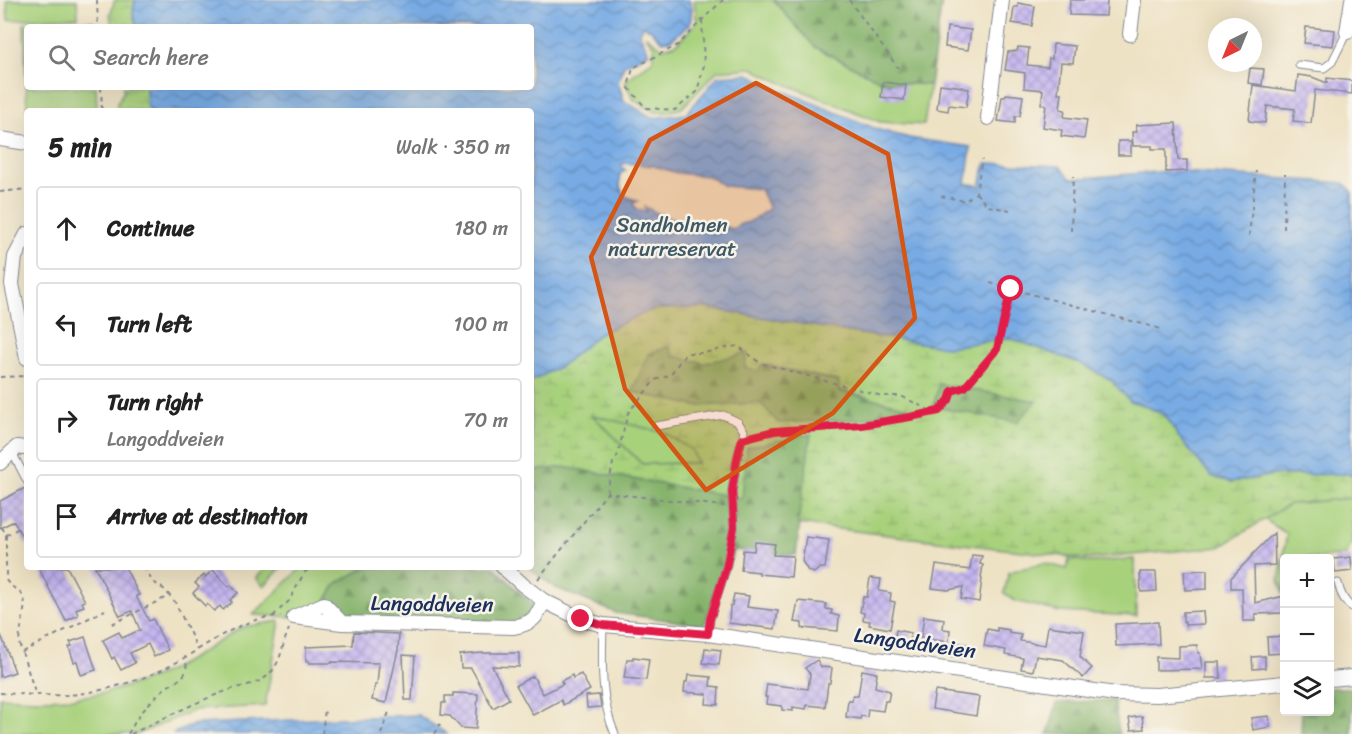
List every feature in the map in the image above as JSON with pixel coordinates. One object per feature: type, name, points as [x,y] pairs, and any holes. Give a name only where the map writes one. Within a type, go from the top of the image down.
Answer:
[{"type":"street","points":[[988,118],[1002,0]]},
{"type":"street","points":[[1130,34],[1134,0]]},
{"type":"street","points":[[1349,37],[1352,0]]},
{"type":"street","points":[[0,139],[24,143]]},
{"type":"street","points":[[24,240],[15,257],[12,284],[24,343]]},
{"type":"street","points":[[0,463],[18,450]]},
{"type":"street","name":"Langoddveien","points":[[506,570],[544,601],[581,619],[603,625],[708,634],[1115,694],[1157,695],[1280,683]]},
{"type":"street","name":"Langoddveien","points":[[294,617],[324,604],[342,623],[514,627],[532,621],[544,601]]},
{"type":"street","points":[[1334,678],[1352,677]]},
{"type":"lane","points":[[1299,65],[1324,68],[1332,62],[1349,37]]},
{"type":"lane","points":[[656,426],[723,415],[738,422],[744,431],[732,491],[734,527],[726,568],[710,619],[708,634]]},
{"type":"lane","points":[[18,450],[24,471]]},
{"type":"lane","points":[[1338,583],[1340,592],[1352,607]]},
{"type":"lane","points":[[603,625],[602,673],[609,720],[615,734]]},
{"type":"path","points":[[97,0],[98,24]]},
{"type":"path","points":[[702,20],[704,65],[697,92],[675,110],[646,108],[628,87],[633,68],[678,45],[702,20],[723,0]]},
{"type":"path","points":[[849,0],[898,68]]},
{"type":"path","points":[[101,90],[102,108]]},
{"type":"path","points":[[941,196],[965,201],[976,193],[982,159]]},
{"type":"path","points":[[1249,236],[1256,171]]},
{"type":"path","points":[[1284,229],[1286,174]]},
{"type":"path","points":[[1071,231],[1073,176]]},
{"type":"path","points":[[0,192],[24,189]]},
{"type":"path","points":[[976,193],[988,206],[1010,210]]},
{"type":"path","points":[[990,283],[1161,329]]},
{"type":"path","points":[[742,439],[774,431],[862,425],[939,411],[949,400],[952,391],[965,387],[997,349],[1011,289]]},
{"type":"path","points":[[535,582],[607,493],[613,463],[628,413],[655,380],[670,375],[686,353],[704,353],[738,346],[760,363],[882,396],[901,396],[933,412]]},
{"type":"path","points":[[0,377],[24,376]]},
{"type":"path","points":[[607,493],[733,507]]},
{"type":"path","points":[[6,536],[24,526]]},
{"type":"path","points":[[2,527],[6,536],[6,580],[21,594],[25,603],[19,643],[36,695]]},
{"type":"path","points":[[146,570],[152,582],[165,590],[175,602],[198,650]]},
{"type":"path","points":[[273,616],[289,601],[308,570]]},
{"type":"path","points":[[112,624],[170,596]]},
{"type":"path","points":[[21,652],[105,610]]},
{"type":"path","points":[[0,693],[77,694],[106,689],[137,680],[162,669],[245,622],[273,616],[294,617],[284,640],[279,660],[270,674],[255,683],[229,690],[129,734]]},
{"type":"path","points":[[129,734],[137,717],[165,688],[180,680],[186,671],[186,657]]},
{"type":"path","points":[[322,734],[326,710]]},
{"type":"path","points":[[381,734],[389,712]]},
{"type":"path","points":[[435,734],[440,724]]},
{"type":"highlighted area","points":[[756,83],[888,154],[915,318],[833,413],[706,490],[625,389],[591,257],[650,140]]},
{"type":"green space","points":[[7,0],[77,0],[78,17],[8,20]]},
{"type":"green space","points":[[115,0],[135,0],[133,14],[136,24],[112,24],[110,14]]},
{"type":"green space","points":[[694,0],[773,0],[815,47],[883,82],[930,85],[924,125],[880,122],[773,79],[752,68],[717,71],[682,108],[654,112],[633,99],[625,81],[653,60],[654,47],[645,35],[663,48],[676,44],[697,22]]},
{"type":"green space","points":[[773,0],[942,0],[930,85],[883,82],[815,47]]},
{"type":"green space","points":[[93,21],[94,24],[24,24]]},
{"type":"green space","points":[[26,90],[96,90],[97,108],[27,108]]},
{"type":"green space","points":[[146,90],[149,108],[118,108],[117,103],[124,91]]},
{"type":"green space","points":[[708,308],[947,347],[1010,338],[1077,362],[1110,379],[1130,401],[1166,416],[1178,436],[1211,476],[1231,482],[1274,475],[1352,474],[1352,498],[1289,504],[1220,547],[1087,559],[798,524],[811,434],[747,447],[742,498],[564,467],[534,471],[534,380],[561,366],[600,333],[654,309]],"holes":[[[669,346],[674,356],[704,363],[747,353],[745,367],[757,371],[763,364],[839,381],[839,390],[908,407],[862,419],[778,423],[761,403],[696,406],[632,392],[648,354]],[[939,384],[1037,401],[1017,422],[933,407]],[[592,415],[665,433],[692,450],[697,463],[642,464]]]},
{"type":"green space","points":[[669,346],[704,363],[748,352],[745,367],[763,364],[840,382],[839,391],[910,407],[862,419],[777,423],[761,403],[696,406],[632,392],[648,354]]},
{"type":"green space","points":[[938,384],[1038,401],[1017,422],[933,407]]},
{"type":"green space","points":[[591,414],[665,433],[692,450],[697,463],[642,464]]},
{"type":"green space","points":[[811,433],[796,555],[735,550],[704,625],[616,613],[554,587],[532,570],[534,570],[534,471],[564,467],[741,498],[747,447]]},
{"type":"green space","points":[[1352,498],[1352,545],[1347,555],[1284,554],[1287,534],[1264,519],[1289,504]]},
{"type":"green space","points":[[1069,559],[1090,562],[1135,559],[1136,616],[1060,612],[1015,601],[1004,593],[1009,572],[1044,563],[1067,569]]},
{"type":"green space","points":[[264,570],[279,570],[264,586],[256,578]]},
{"type":"green space","points":[[299,570],[361,570],[337,583],[324,604],[294,617],[253,615]]},
{"type":"green space","points":[[361,570],[497,570],[531,603],[532,616],[514,627],[343,623],[324,604],[337,583]]},
{"type":"green space","points":[[280,621],[265,706],[195,710],[138,734],[0,734],[0,697],[73,698],[103,693],[167,672],[242,627]]},
{"type":"green space","points":[[1334,688],[1352,688],[1352,734],[1301,734],[1302,716],[1334,716]]},
{"type":"green space","points":[[1114,700],[1119,734],[1048,734],[1057,703]]},
{"type":"water","points":[[135,0],[689,0],[692,8],[690,24],[671,40],[662,41],[650,29],[643,26],[639,32],[649,53],[624,65],[618,82],[624,101],[653,118],[686,114],[718,76],[749,74],[772,86],[879,130],[909,138],[971,147],[966,183],[980,186],[986,163],[1060,166],[1071,179],[1168,171],[1344,183],[1352,191],[1352,474],[1274,475],[1231,482],[1211,476],[1178,436],[1166,416],[1130,401],[1110,379],[1077,362],[1010,338],[947,347],[708,308],[654,309],[600,333],[561,366],[534,380],[534,108],[149,108],[146,90],[534,90],[534,24],[136,24],[133,14]],"holes":[[[622,164],[654,166],[677,173],[708,176],[724,186],[760,189],[769,209],[733,229],[710,222],[699,222],[697,227],[686,226],[674,218],[663,216],[645,207],[646,212],[636,209],[633,203],[638,201],[623,195],[620,173],[626,171]]]},
{"type":"water","points":[[418,715],[447,734],[172,734],[195,724]]},
{"type":"building","points":[[1070,0],[1107,0],[1106,16],[1069,15]]},
{"type":"building","points":[[1018,3],[1035,6],[1032,26],[1012,23],[1014,7],[1018,7]]},
{"type":"building","points":[[947,27],[971,30],[968,50],[945,47]]},
{"type":"building","points":[[1306,27],[1335,30],[1333,46],[1304,43]]},
{"type":"building","points":[[1053,44],[1075,46],[1073,63],[1061,62],[1058,93],[1062,93],[1060,109],[1065,110],[1064,117],[1087,120],[1084,139],[1061,136],[1062,130],[1043,127],[1046,105],[1041,104],[1043,90],[1024,88],[1025,73],[1005,70],[1008,52],[1017,51],[1018,47],[1029,48],[1027,65],[1048,67],[1049,58],[1052,59]]},
{"type":"building","points":[[1264,69],[1262,85],[1248,83],[1249,72],[1262,72]]},
{"type":"building","points":[[1298,75],[1327,83],[1327,78],[1352,81],[1352,94],[1315,90],[1311,123],[1293,121],[1295,109],[1267,106],[1265,123],[1249,121],[1253,85],[1296,91]]},
{"type":"building","points":[[883,82],[906,85],[904,100],[881,97]]},
{"type":"building","points":[[940,84],[969,89],[966,107],[949,105],[948,111],[937,109]]},
{"type":"building","points":[[1006,94],[1023,96],[1020,116],[1015,116],[1015,123],[998,121],[1002,97]]},
{"type":"building","points":[[1176,123],[1178,160],[1187,160],[1187,171],[1166,172],[1166,149],[1133,146],[1132,132],[1137,132],[1136,125]]},
{"type":"building","points":[[1118,141],[1131,141],[1131,155],[1118,155]]},
{"type":"building","points":[[24,489],[24,540],[14,521],[0,528],[0,501]]},
{"type":"building","points":[[1274,533],[1275,565],[1254,566],[1255,603],[1280,597],[1280,613],[1255,614],[1256,621],[1243,621],[1242,588],[1231,588],[1231,578]]},
{"type":"building","points":[[806,537],[829,540],[825,568],[820,568],[814,573],[808,571],[802,561]]},
{"type":"building","points":[[755,542],[775,544],[773,555],[793,556],[791,577],[741,570],[743,550],[754,551]]},
{"type":"building","points":[[972,555],[982,556],[979,602],[961,599],[963,587],[948,590],[932,588],[936,565],[970,570]]},
{"type":"building","points":[[1351,557],[1352,571],[1335,573],[1334,559]]},
{"type":"building","points":[[40,570],[69,570],[85,601],[82,602],[84,606],[76,609],[78,615],[66,621]]},
{"type":"building","points":[[97,570],[126,570],[139,595],[136,596],[149,621],[153,619],[168,650],[154,657],[148,644],[130,653],[135,663],[121,670],[114,657],[112,659],[103,640],[119,632],[122,638],[140,630],[132,611],[120,616]]},
{"type":"building","points":[[213,570],[238,593],[223,610],[220,606],[214,611],[207,604],[205,606],[193,593],[199,587],[195,583]]},
{"type":"building","points":[[1207,570],[1207,589],[1185,590],[1184,571]]},
{"type":"building","points":[[1140,572],[1156,572],[1157,591],[1141,592]]},
{"type":"building","points":[[870,578],[881,579],[879,591],[891,593],[890,601],[895,602],[890,629],[869,625],[870,621],[863,620],[864,613],[860,612],[863,597],[867,597]]},
{"type":"building","points":[[734,594],[749,596],[747,607],[778,611],[775,629],[729,623],[730,606]]},
{"type":"building","points":[[798,601],[826,604],[826,609],[832,610],[831,614],[839,616],[838,631],[802,628],[802,623],[794,622]]},
{"type":"building","points":[[1203,611],[1204,624],[1185,625],[1183,622],[1183,612]]},
{"type":"building","points":[[924,616],[944,619],[943,629],[950,630],[949,642],[921,638]]},
{"type":"building","points":[[1158,622],[1159,644],[1116,646],[1115,624]]},
{"type":"building","points":[[1048,626],[1084,631],[1080,657],[1092,668],[1083,678],[1063,660],[1036,656],[1033,671],[1021,669],[1023,658],[1005,655],[1006,650],[984,646],[987,629],[997,631],[997,628],[1021,635],[1020,641],[1045,645]]},
{"type":"building","points":[[896,630],[911,633],[908,648],[893,646]]},
{"type":"building","points":[[354,632],[399,634],[398,650],[386,703],[372,700],[375,685],[377,685],[379,663],[309,663],[306,661],[306,647],[353,645]]},
{"type":"building","points":[[0,636],[15,672],[0,677]]},
{"type":"building","points":[[1280,636],[1280,653],[1268,654],[1267,637]]},
{"type":"building","points":[[85,637],[96,670],[81,675],[77,661],[74,662],[69,647],[72,646],[70,642]]},
{"type":"building","points":[[952,642],[967,644],[965,658],[950,656]]},
{"type":"building","points":[[1197,645],[1202,669],[1156,670],[1156,657],[1179,658],[1179,646]]},
{"type":"building","points":[[705,648],[721,650],[719,665],[703,663]]},
{"type":"building","points":[[519,653],[519,667],[492,666],[509,699],[493,708],[471,668],[461,668],[460,655]]},
{"type":"building","points":[[403,655],[415,656],[412,700],[405,700]]},
{"type":"building","points":[[1265,656],[1265,668],[1253,669],[1252,657]]},
{"type":"building","points":[[633,657],[649,659],[646,680],[624,678],[627,659],[633,659]]},
{"type":"building","points":[[817,660],[821,667],[832,668],[825,707],[807,705],[806,709],[793,707],[793,711],[782,710],[782,706],[766,704],[767,684],[808,689],[810,674],[805,668]]},
{"type":"building","points":[[1206,662],[1220,662],[1221,678],[1206,678]]},
{"type":"building","points":[[862,670],[877,673],[875,687],[890,691],[888,701],[885,701],[883,711],[868,709],[867,717],[861,716],[860,719],[846,717],[848,700],[852,701],[853,695],[858,696]]},
{"type":"building","points":[[581,674],[590,690],[563,705],[561,700],[533,715],[516,685],[533,676],[543,694],[563,684],[561,681],[572,675],[573,678]]},
{"type":"building","points":[[688,675],[711,677],[710,686],[719,687],[718,705],[706,704],[707,694],[684,692]]},
{"type":"building","points":[[935,691],[979,697],[976,716],[932,709]]},
{"type":"building","points":[[453,693],[478,694],[476,729],[461,728],[450,716],[441,715],[445,696],[453,696]]},
{"type":"building","points":[[599,695],[601,707],[587,708],[586,696]]},
{"type":"building","points":[[1142,716],[1144,729],[1131,730],[1129,718]]},
{"type":"building","points":[[1269,716],[1270,727],[1253,730],[1251,718]]},
{"type":"route","points":[[581,619],[603,625],[708,634],[710,619],[726,568],[734,527],[732,491],[742,439],[774,431],[862,425],[939,411],[949,400],[952,391],[965,387],[997,349],[1011,289]]},
{"type":"park label","name":"Sandholmen naturreservat","points":[[672,237]]}]
